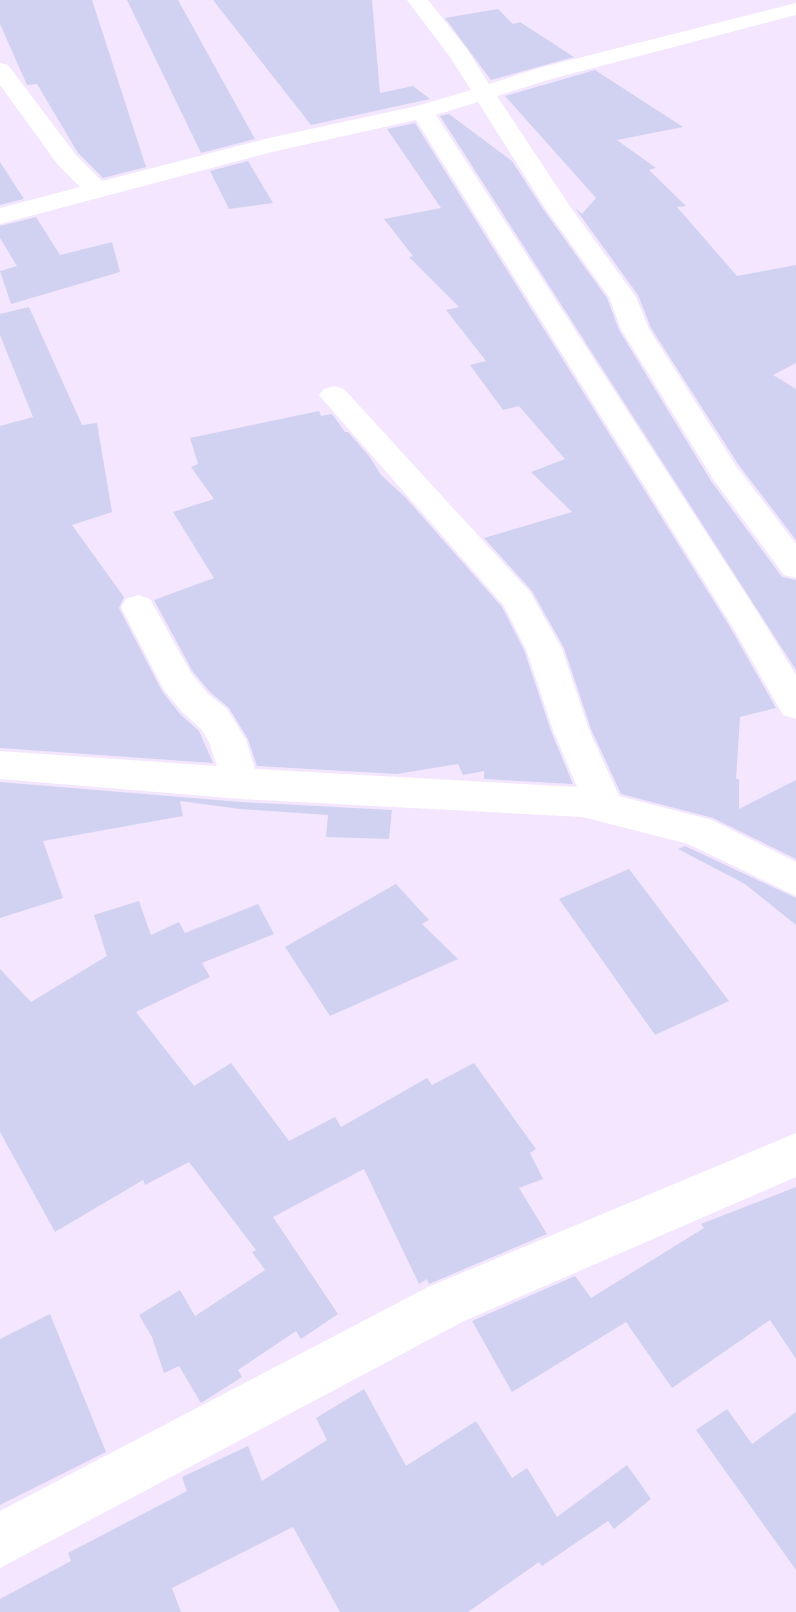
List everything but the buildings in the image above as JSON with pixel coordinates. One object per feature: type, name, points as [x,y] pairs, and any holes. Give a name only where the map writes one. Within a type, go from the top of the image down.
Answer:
[{"type":"street","points":[[417,0],[485,92],[558,208],[622,297],[635,329],[724,472],[796,567]]},
{"type":"street","points":[[0,216],[269,145],[422,112],[547,73],[796,9]]},
{"type":"street","points":[[0,70],[67,160],[98,191]]},
{"type":"street","points":[[422,112],[746,621],[796,706]]},
{"type":"street","points":[[334,395],[518,600],[544,649],[571,730],[606,808]]},
{"type":"street","points":[[138,607],[177,681],[195,703],[214,719],[227,740],[241,783]]},
{"type":"street","points":[[0,765],[241,783],[583,802],[698,831],[796,880]]},
{"type":"street","points":[[0,1541],[446,1304],[796,1155]]}]
